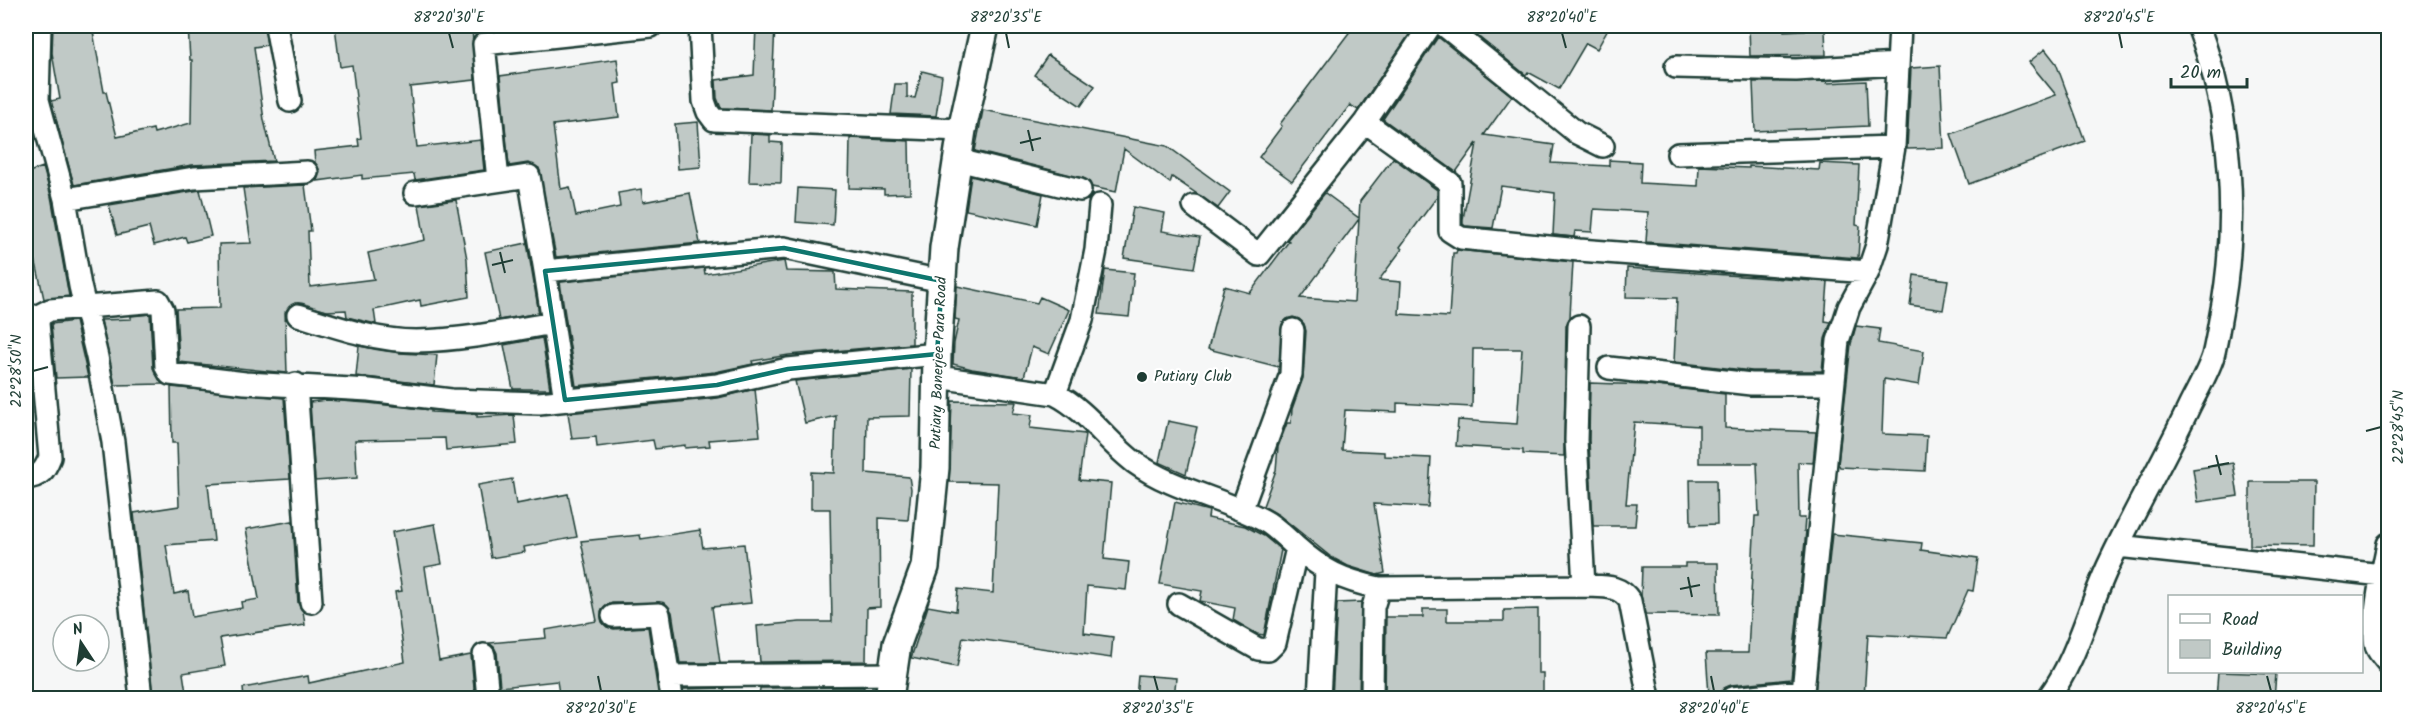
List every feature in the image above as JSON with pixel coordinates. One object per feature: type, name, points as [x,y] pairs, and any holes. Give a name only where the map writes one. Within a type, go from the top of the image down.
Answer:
[{"type":"street","points":[[40,26],[38,100],[65,199],[80,286],[113,442],[141,699]]},
{"type":"street","points":[[276,26],[291,101]]},
{"type":"street","points":[[498,180],[484,44],[651,26]]},
{"type":"street","points":[[700,26],[704,100],[714,120],[962,130]]},
{"type":"street","name":"Putiary Banerjee Para Road","points":[[891,686],[897,644],[925,567],[935,468],[937,366],[944,248],[962,130],[985,26]]},
{"type":"street","points":[[1194,206],[1259,255],[1365,122],[1430,26]]},
{"type":"street","points":[[1445,26],[1577,133],[1603,146]]},
{"type":"street","points":[[1732,699],[1803,690],[1838,341],[1849,307],[1868,272],[1877,245],[1894,147],[1900,26]]},
{"type":"street","points":[[2048,699],[2075,649],[2118,546],[2183,421],[2213,357],[2224,300],[2230,251],[2232,198],[2224,130],[2212,68],[2198,26]]},
{"type":"street","points":[[1676,67],[1796,70],[1898,64]]},
{"type":"street","points":[[1365,122],[1450,183],[1450,231],[1461,238],[1579,250],[1868,272]]},
{"type":"street","points":[[1678,154],[1894,147]]},
{"type":"street","points":[[958,160],[1080,190]]},
{"type":"street","points":[[65,199],[194,178],[307,172]]},
{"type":"street","points":[[415,193],[530,176],[565,400]]},
{"type":"street","points":[[1055,394],[1082,320],[1096,250],[1100,205]]},
{"type":"street","points":[[545,271],[784,248],[942,282]]},
{"type":"street","points":[[26,478],[45,470],[50,457],[39,349],[40,315],[45,310],[158,301],[163,310],[166,368],[170,374],[244,383],[296,384],[451,400],[539,403],[717,385],[788,369],[937,366],[1055,394],[1070,401],[1133,461],[1150,472],[1182,488],[1242,508],[1267,522],[1326,571],[1361,584],[1379,588],[1584,586],[1617,588],[1625,593],[1630,601],[1649,699]]},
{"type":"street","points":[[298,315],[360,334],[414,341],[471,337],[553,322]]},
{"type":"street","points":[[1579,326],[1576,440],[1584,586]]},
{"type":"street","points":[[1242,508],[1291,374],[1293,330]]},
{"type":"street","points":[[1609,368],[1751,384],[1833,384]]},
{"type":"street","points":[[296,384],[311,602]]},
{"type":"street","points":[[2388,544],[2374,636],[2377,648],[2388,663]]},
{"type":"street","points":[[2118,546],[2382,575]]},
{"type":"street","points":[[1179,604],[1258,649],[1268,650],[1275,644],[1297,548]]},
{"type":"street","points":[[1319,699],[1326,571]]},
{"type":"street","points":[[1372,699],[1372,607],[1379,588]]},
{"type":"street","points":[[613,616],[659,614],[672,699]]},
{"type":"street","points":[[484,655],[488,699]]},
{"type":"street","points":[[670,676],[891,686]]},
{"type":"highlighted area","points":[[784,248],[942,281],[937,354],[788,369],[717,385],[565,400],[545,271]]},
{"type":"building","points":[[53,26],[92,26],[104,92],[106,92],[117,137],[153,129],[154,133],[191,123],[192,60],[190,60],[188,26],[264,26],[267,45],[254,47],[264,120],[274,161],[192,165],[74,185],[51,101],[60,99],[52,53]]},
{"type":"building","points":[[335,26],[472,26],[475,80],[410,87],[417,147],[481,140],[484,170],[415,180],[414,174],[362,179],[362,175],[317,181],[320,171],[315,163],[314,151],[359,146],[358,139],[361,138],[352,65],[340,67]]},
{"type":"building","points":[[756,26],[775,26],[771,110],[721,108],[717,98],[716,80],[754,75]]},
{"type":"building","points":[[1354,26],[1415,26],[1358,110],[1350,105],[1292,181],[1259,157],[1282,126],[1280,124]]},
{"type":"building","points":[[1465,26],[1610,26],[1597,49],[1586,43],[1559,89],[1528,72],[1526,75]]},
{"type":"building","points":[[1749,26],[1784,26],[1784,31],[1825,29],[1826,55],[1750,56]]},
{"type":"building","points":[[1438,37],[1512,96],[1484,135],[1554,145],[1551,163],[1609,166],[1609,160],[1641,162],[1640,183],[1698,186],[1699,166],[1819,170],[1820,163],[1859,165],[1856,225],[1860,226],[1858,258],[1646,242],[1648,212],[1594,209],[1592,232],[1575,231],[1574,237],[1553,235],[1555,193],[1501,186],[1493,228],[1465,226],[1463,219],[1477,143],[1456,172],[1383,119]]},
{"type":"building","points":[[2045,49],[2056,63],[2085,141],[1969,184],[1951,134],[2056,95],[2029,62]]},
{"type":"building","points":[[1048,55],[1095,86],[1081,106],[1034,75]]},
{"type":"building","points":[[617,59],[620,83],[615,84],[619,117],[553,125],[561,189],[570,187],[576,216],[620,207],[618,193],[641,189],[643,202],[690,193],[700,243],[556,257],[539,168],[528,163],[509,166],[500,76]]},
{"type":"building","points":[[1940,66],[1944,148],[1907,149],[1911,68]]},
{"type":"building","points":[[922,71],[942,76],[936,116],[891,114],[895,84],[907,84],[907,97],[915,98]]},
{"type":"building","points":[[1827,81],[1827,83],[1866,81],[1868,126],[1755,131],[1753,82]]},
{"type":"building","points":[[983,110],[1167,146],[1230,192],[1218,208],[1172,177],[1170,183],[1124,149],[1116,192],[1092,187],[1089,181],[1083,178],[975,151]]},
{"type":"building","points":[[698,122],[701,167],[678,169],[675,124]]},
{"type":"building","points":[[751,134],[770,135],[770,142],[782,143],[781,183],[749,182]]},
{"type":"building","points":[[850,138],[909,141],[910,193],[884,194],[884,189],[849,188]]},
{"type":"building","points":[[1393,158],[1437,190],[1437,197],[1379,280],[1401,282],[1399,314],[1449,317],[1453,253],[1457,250],[1573,262],[1570,317],[1566,326],[1564,456],[1523,454],[1523,450],[1456,446],[1458,420],[1517,424],[1522,349],[1473,349],[1472,407],[1397,403],[1397,412],[1345,410],[1342,450],[1384,452],[1384,456],[1431,458],[1428,507],[1374,504],[1385,573],[1377,575],[1348,566],[1331,557],[1279,515],[1263,506],[1276,470],[1278,447],[1287,423],[1291,423],[1292,409],[1303,378],[1306,331],[1304,324],[1293,317],[1282,324],[1279,367],[1208,349],[1224,286],[1250,293],[1289,241],[1287,240],[1325,193],[1359,218],[1360,201]],"holes":[[[1359,219],[1354,302],[1300,298]]]},
{"type":"building","points":[[43,167],[51,196],[69,296],[44,299],[26,218],[26,173]]},
{"type":"building","points":[[971,176],[1043,194],[1037,225],[966,210]]},
{"type":"building","points":[[305,185],[311,231],[308,231],[310,287],[374,279],[368,253],[425,240],[419,205],[456,200],[467,259],[469,297],[421,306],[420,300],[374,310],[376,324],[347,317],[346,310],[327,311],[295,303],[285,312],[287,373],[179,362],[176,309],[220,308],[219,244],[251,243],[243,188]]},
{"type":"building","points":[[798,188],[835,190],[833,225],[796,222]]},
{"type":"building","points":[[200,190],[211,236],[187,242],[185,237],[154,245],[149,227],[117,235],[109,205]]},
{"type":"building","points":[[1133,207],[1165,213],[1162,231],[1200,237],[1194,268],[1124,258]]},
{"type":"building","points":[[527,243],[539,313],[499,320],[485,252]]},
{"type":"building","points":[[784,261],[786,271],[835,272],[836,289],[912,292],[912,344],[789,355],[752,361],[753,364],[715,372],[576,386],[560,282],[704,268],[705,274]]},
{"type":"building","points":[[1627,268],[1828,282],[1825,321],[1831,322],[1825,339],[1822,371],[1752,371],[1674,362],[1677,298],[1626,297]]},
{"type":"building","points":[[1105,270],[1134,273],[1129,317],[1099,314]]},
{"type":"building","points":[[1914,275],[1948,280],[1943,310],[1910,305]]},
{"type":"building","points":[[957,286],[1037,303],[1040,297],[1069,310],[1049,354],[1032,347],[1024,377],[972,369],[953,364],[954,343],[959,320],[955,319]]},
{"type":"building","points":[[150,314],[153,368],[162,384],[115,385],[101,320],[131,319],[131,316]]},
{"type":"building","points":[[75,321],[88,377],[56,378],[51,324]]},
{"type":"building","points":[[1856,326],[1880,329],[1878,343],[1924,351],[1919,385],[1884,379],[1882,434],[1927,436],[1925,471],[1840,467],[1838,464],[1851,344]]},
{"type":"building","points":[[542,338],[550,389],[513,389],[504,345]]},
{"type":"building","points":[[359,346],[400,353],[437,355],[434,385],[356,376]]},
{"type":"building","points":[[911,369],[910,416],[867,417],[866,473],[909,477],[911,489],[908,520],[879,518],[880,607],[867,608],[866,661],[760,662],[757,626],[832,622],[830,509],[811,509],[811,472],[834,473],[836,416],[805,423],[795,381]]},
{"type":"building","points":[[1590,383],[1648,385],[1725,394],[1725,428],[1816,432],[1813,463],[1798,462],[1799,518],[1805,518],[1804,531],[1806,531],[1791,679],[1731,685],[1724,688],[1720,694],[1709,695],[1706,653],[1748,653],[1755,516],[1759,516],[1757,463],[1699,463],[1699,426],[1634,422],[1626,504],[1637,504],[1635,526],[1593,526],[1589,440]]},
{"type":"building","points":[[171,387],[284,398],[290,479],[208,484],[214,541],[166,545],[174,594],[188,591],[192,617],[242,608],[241,602],[259,599],[246,529],[293,521],[298,603],[303,611],[305,625],[220,638],[225,666],[183,673],[187,699],[153,699],[134,513],[179,506],[177,443],[172,443]]},
{"type":"building","points":[[755,389],[760,436],[709,440],[710,446],[685,448],[685,445],[655,449],[653,440],[597,447],[596,437],[572,439],[568,413],[718,398]]},
{"type":"building","points":[[327,400],[431,410],[431,412],[477,414],[477,417],[514,415],[517,444],[446,450],[445,438],[355,440],[357,478],[315,481],[310,402]]},
{"type":"building","points":[[952,401],[1016,402],[1013,413],[1032,415],[1030,428],[1085,434],[1079,480],[1111,483],[1104,559],[1129,562],[1126,590],[1087,586],[1084,633],[1113,637],[1111,658],[963,637],[957,667],[911,658],[928,606],[956,611],[958,589],[993,593],[998,483],[949,482]]},
{"type":"building","points":[[1168,421],[1197,427],[1186,474],[1159,462]]},
{"type":"building","points":[[2233,463],[2238,496],[2198,502],[2193,469]]},
{"type":"building","points":[[512,479],[516,504],[568,494],[577,537],[524,547],[525,552],[491,558],[478,485]]},
{"type":"building","points":[[1690,480],[1716,480],[1717,524],[1691,525]]},
{"type":"building","points":[[2250,482],[2314,482],[2313,546],[2250,545]]},
{"type":"building","points":[[1175,502],[1209,511],[1208,518],[1245,526],[1264,536],[1281,550],[1264,635],[1257,634],[1233,620],[1235,608],[1200,601],[1202,591],[1160,584]]},
{"type":"building","points":[[435,524],[442,564],[425,567],[439,661],[471,655],[475,699],[244,699],[243,688],[308,676],[309,683],[405,662],[395,592],[402,591],[392,532]]},
{"type":"building","points":[[700,530],[703,548],[744,544],[751,603],[712,607],[720,663],[680,663],[672,612],[665,603],[612,603],[601,611],[602,622],[607,627],[614,629],[648,627],[659,699],[560,699],[557,681],[500,687],[497,653],[489,643],[546,638],[545,630],[597,621],[581,541],[640,535],[641,539]]},
{"type":"building","points":[[1832,534],[1922,543],[1921,550],[1978,558],[1973,591],[1968,590],[1947,638],[1868,634],[1864,697],[1815,694]]},
{"type":"building","points":[[1685,563],[1718,563],[1719,615],[1645,614],[1641,596],[1642,567],[1685,567]]},
{"type":"building","points":[[1361,602],[1359,699],[1332,699],[1337,603]]},
{"type":"building","points":[[1423,609],[1447,609],[1447,621],[1504,621],[1504,610],[1538,609],[1538,673],[1543,673],[1543,699],[1385,699],[1386,617],[1423,617]]},
{"type":"building","points":[[2218,673],[2276,674],[2274,699],[2216,699]]},
{"type":"building","points":[[1138,675],[1176,678],[1174,699],[1136,699]]},
{"type":"building","points":[[864,687],[863,699],[759,699],[760,688]]},
{"type":"building","points":[[724,688],[725,699],[684,699],[683,689]]},
{"type":"place","name":"Putiary Club","points":[[1142,377]]}]
